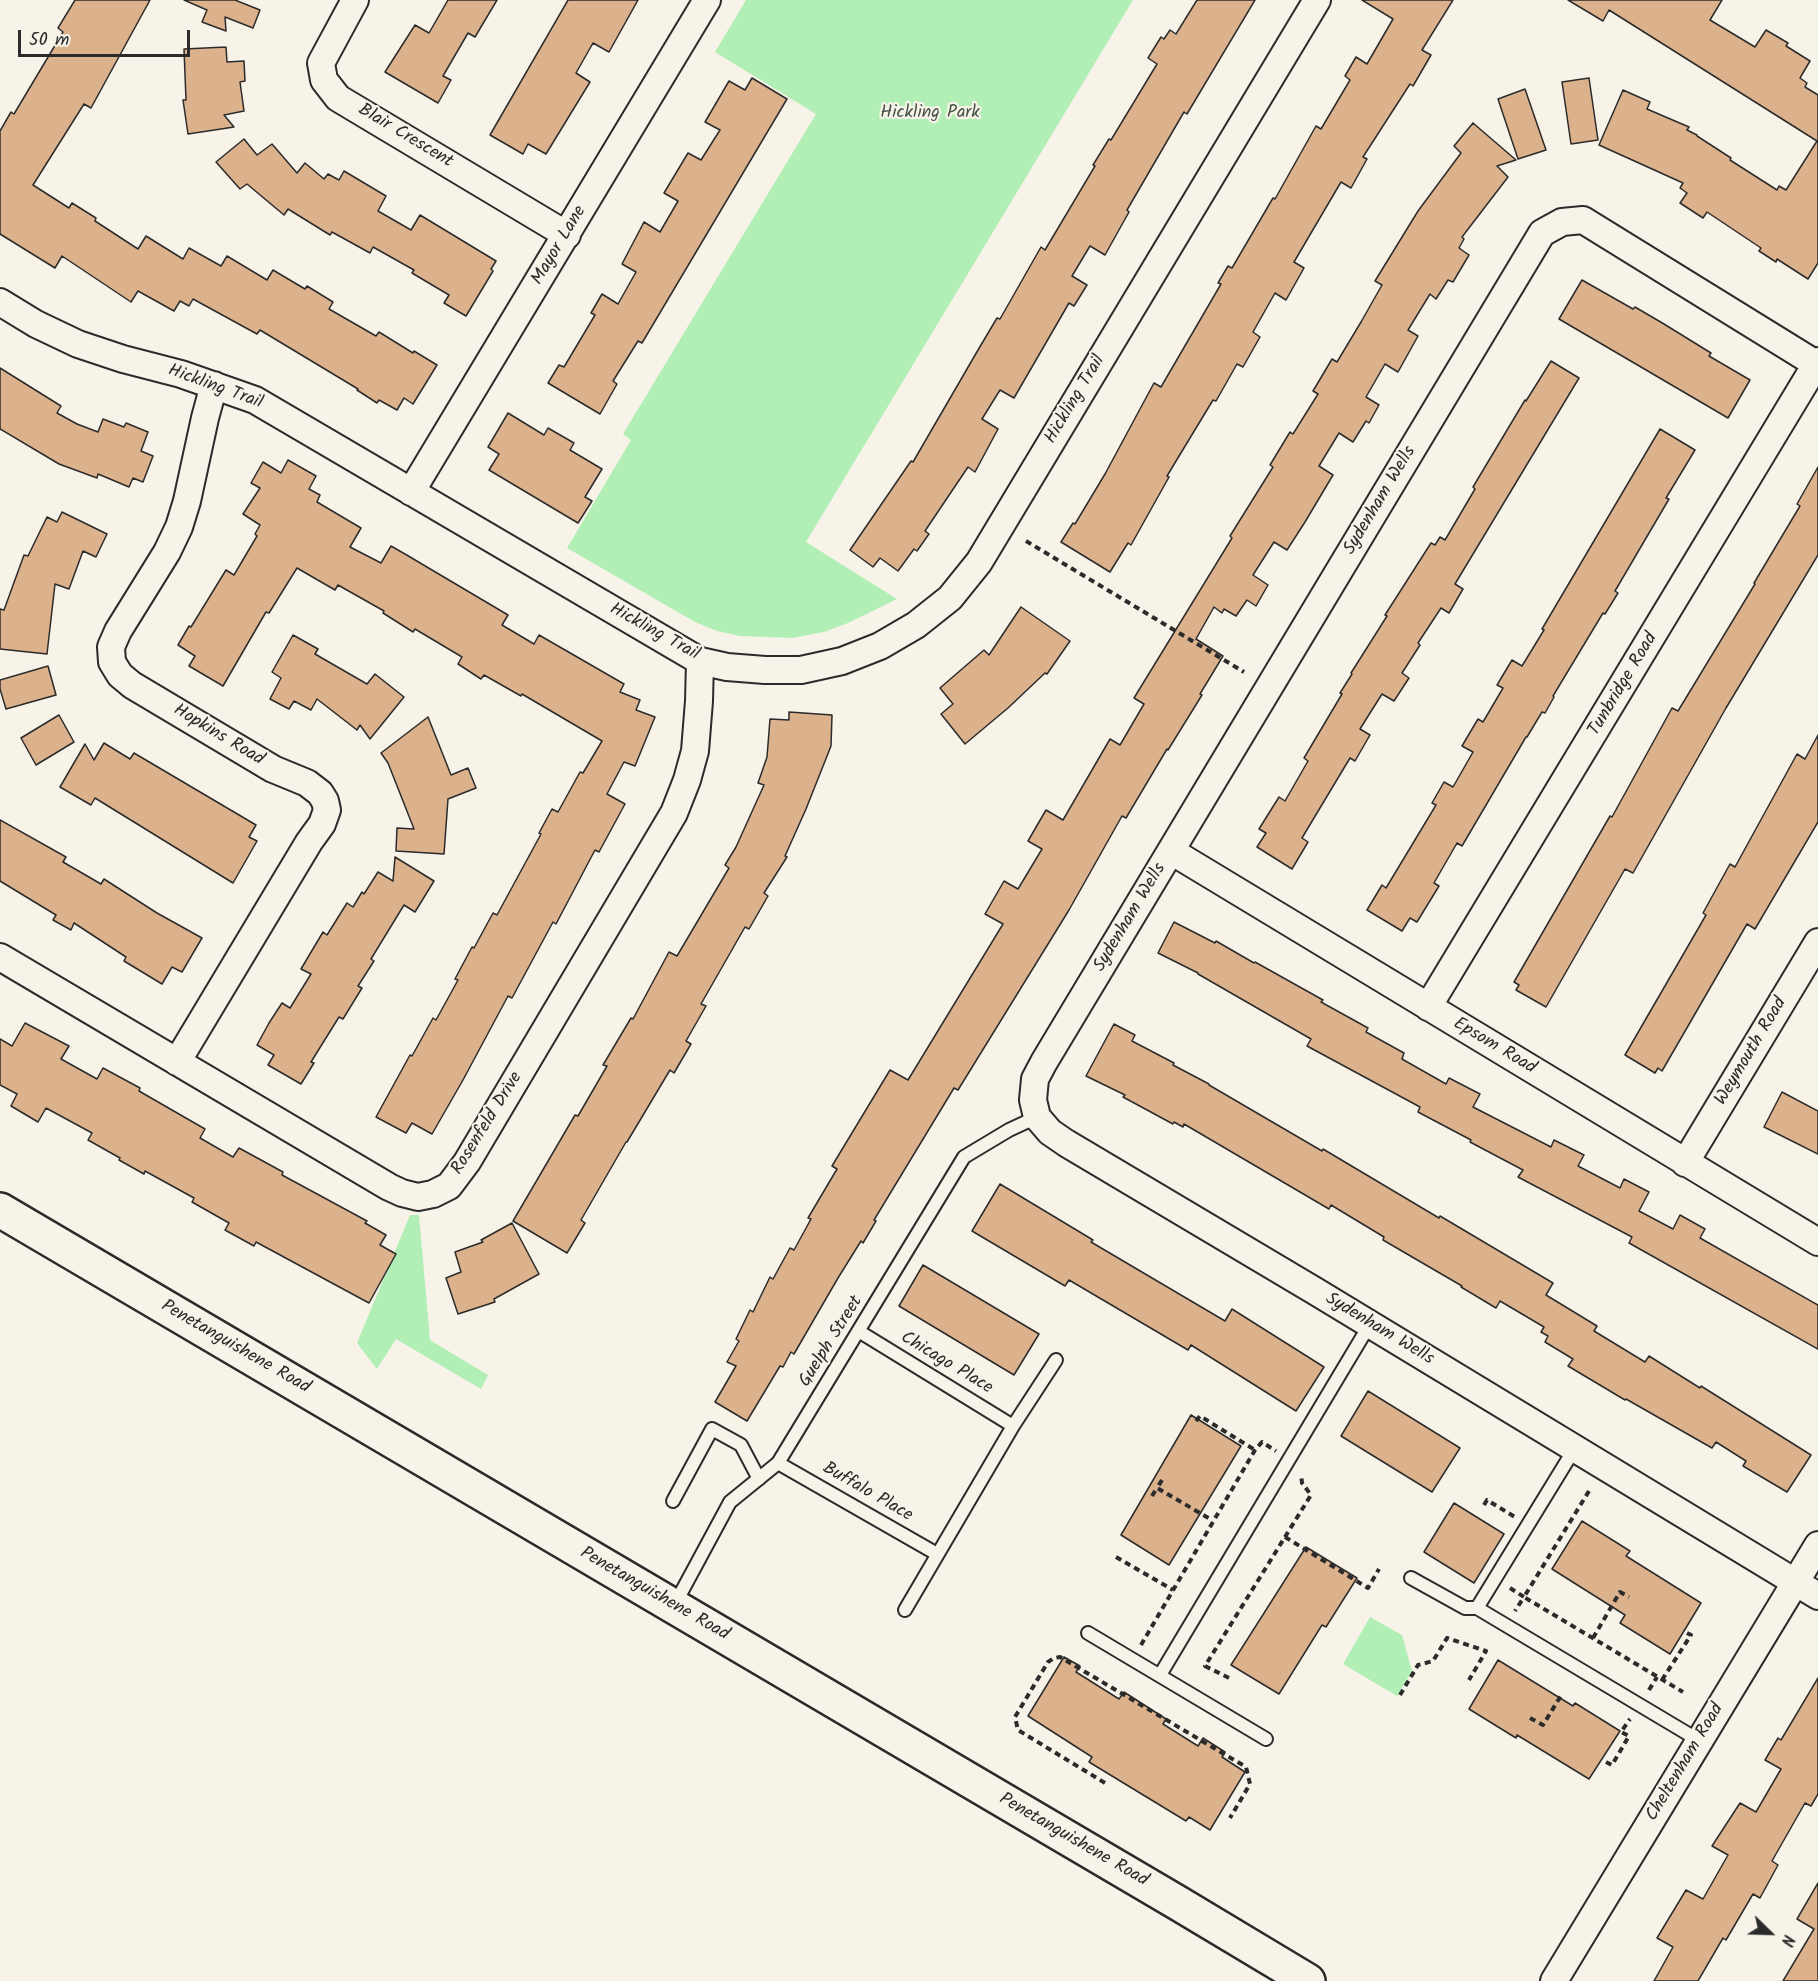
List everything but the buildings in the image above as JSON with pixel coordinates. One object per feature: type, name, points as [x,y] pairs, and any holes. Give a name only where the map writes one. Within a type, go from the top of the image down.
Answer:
[{"type":"main road","name":"Penetanguishene Road","points":[[0,1210],[1308,1981]]},
{"type":"street","name":"Blair Crescent","points":[[355,0],[321,63],[324,81],[338,98],[567,235]]},
{"type":"street","name":"Mayor Lane","points":[[411,492],[707,0]]},
{"type":"street","name":"Hickling Trail","points":[[0,302],[36,324],[78,344],[123,359],[181,374],[255,400],[700,661],[727,667],[801,670],[842,661],[880,646],[916,625],[950,598],[979,562],[1317,0]]},
{"type":"street","name":"Sydenham Wells","points":[[1817,362],[1583,220],[1562,222],[1542,233],[1035,1079],[1033,1100],[1037,1117],[1050,1132],[1066,1143],[1370,1324],[1818,1596]]},
{"type":"street","name":"Tunbridge Road","points":[[1428,1007],[1817,362]]},
{"type":"street","name":"Hopkins Road","points":[[177,1062],[322,824],[327,810],[320,793],[307,783],[273,769],[132,685],[120,675],[112,662],[111,647],[118,631],[167,552],[179,527],[188,501],[214,385]]},
{"type":"street","name":"Rosenfeld Drive","points":[[0,957],[402,1193],[418,1197],[433,1194],[449,1186],[467,1162],[674,813],[695,751],[700,661]]},
{"type":"street","name":"Epsom Road","points":[[1171,851],[1818,1242]]},
{"type":"street","name":"Weymouth Road","points":[[1685,1163],[1818,942]]},
{"type":"street","name":"Cheltenham Road","points":[[1554,1981],[1818,1545]]},
{"type":"lane","name":"Guelph Street","points":[[674,1606],[730,1502],[778,1463],[860,1332],[964,1157],[1009,1130],[1037,1117]]},
{"type":"lane","points":[[1161,1675],[1370,1324]]},
{"type":"lane","name":"Chicago Place","points":[[860,1332],[1014,1426]]},
{"type":"lane","points":[[904,1610],[1056,1360]]},
{"type":"lane","points":[[673,1501],[712,1429],[741,1445],[759,1479]]},
{"type":"lane","points":[[1477,1608],[1575,1448]]},
{"type":"lane","name":"Buffalo Place","points":[[778,1463],[937,1554]]},
{"type":"lane","points":[[1411,1578],[1465,1608],[1477,1608],[1700,1741]]},
{"type":"lane","points":[[1088,1633],[1266,1739]]},
{"type":"path","points":[[1026,541],[1244,672]]},
{"type":"path","points":[[1196,1422],[1200,1416],[1255,1450]]},
{"type":"path","points":[[1132,1659],[1255,1450],[1262,1442],[1290,1459]]},
{"type":"path","points":[[1152,1496],[1162,1480]]},
{"type":"path","points":[[1157,1488],[1212,1520]]},
{"type":"path","points":[[1515,1611],[1588,1491]]},
{"type":"path","points":[[1228,1678],[1205,1665],[1311,1495]]},
{"type":"path","points":[[1484,1505],[1487,1500],[1518,1519]]},
{"type":"path","points":[[1285,1537],[1368,1588],[1379,1569]]},
{"type":"path","points":[[1116,1557],[1173,1590]]},
{"type":"path","points":[[1510,1588],[1683,1692]]},
{"type":"path","points":[[1593,1638],[1620,1592],[1629,1597]]},
{"type":"path","points":[[1662,1680],[1691,1635],[1687,1633]]},
{"type":"path","points":[[1400,1695],[1418,1665],[1433,1661],[1447,1638],[1486,1651],[1469,1680]]},
{"type":"path","points":[[1105,1782],[1018,1730],[1015,1717],[1048,1662],[1054,1658],[1060,1657],[1246,1767],[1250,1784],[1230,1818]]},
{"type":"path","points":[[1530,1718],[1543,1725],[1562,1694]]},
{"type":"path","points":[[1606,1762],[1612,1765],[1629,1737],[1621,1732],[1640,1705]]},
{"type":"green space","name":"Hickling Park","points":[[746,0],[1133,0],[806,542],[897,599],[824,632],[792,638],[740,636],[717,631],[695,622],[567,548],[631,440],[623,434],[816,114],[715,52]]},
{"type":"green space","points":[[410,1215],[419,1215],[430,1340],[488,1375],[481,1389],[396,1339],[377,1369],[357,1343]]},
{"type":"green space","points":[[1370,1617],[1402,1635],[1412,1671],[1397,1696],[1343,1664]]}]
